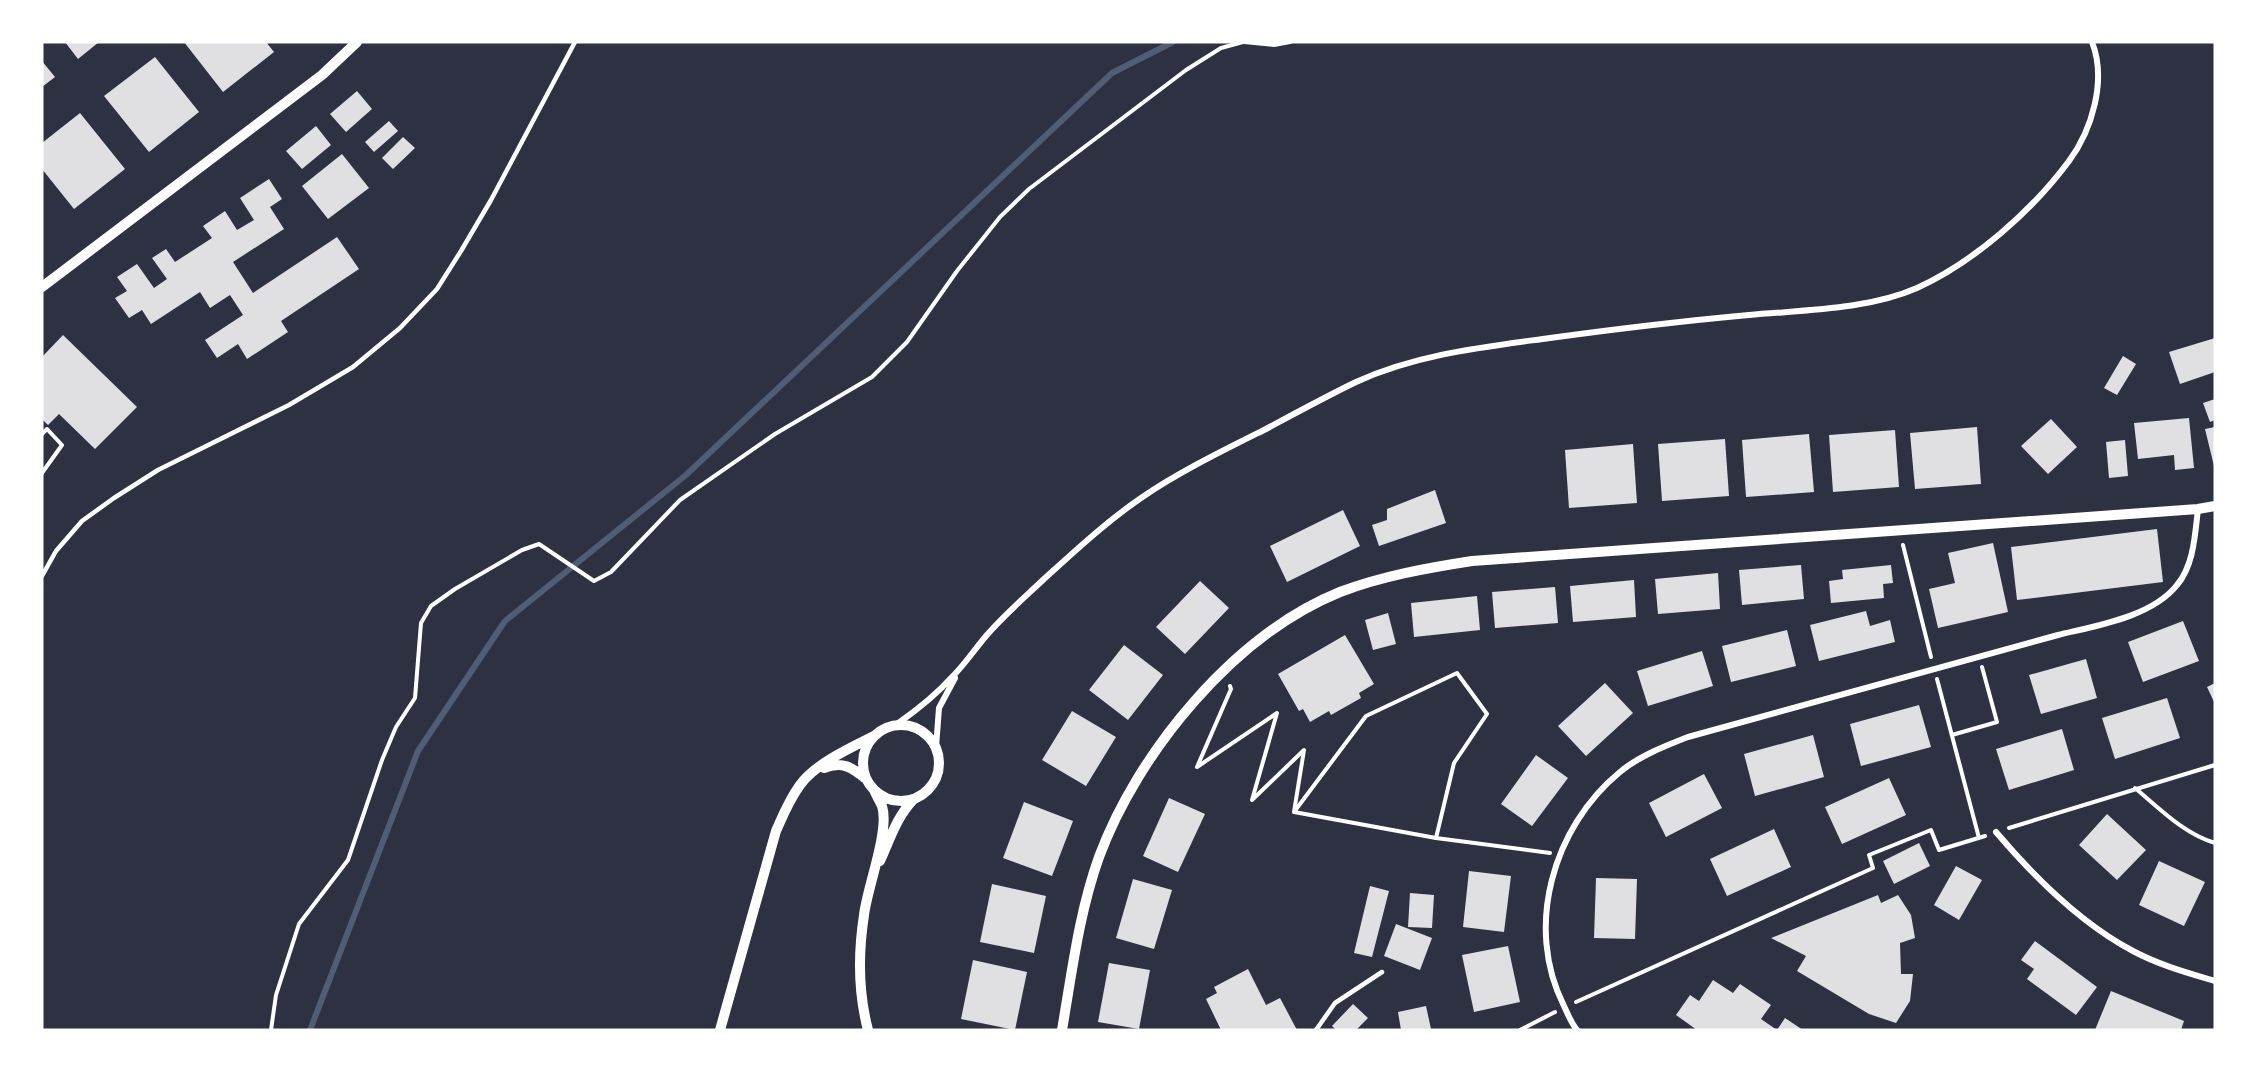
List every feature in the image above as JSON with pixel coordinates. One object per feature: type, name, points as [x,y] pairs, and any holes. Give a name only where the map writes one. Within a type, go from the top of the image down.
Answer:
[{"type":"street","points":[[42,287],[322,75],[357,42]]},
{"type":"street","points":[[720,1030],[776,831],[801,783],[812,772],[843,752],[874,736],[884,728],[897,724],[927,702],[961,667],[988,634],[1042,581],[1138,500],[1173,478],[1356,382],[1391,368],[1434,356],[1497,345],[1707,318],[1821,308],[1885,299],[1915,289],[1946,273],[1997,236],[2052,185],[2077,150],[2089,124],[2096,100],[2097,73],[2095,48],[2092,42]]},
{"type":"street","points":[[1062,1030],[1085,901],[1099,857],[1117,816],[1144,769],[1176,723],[1200,694],[1225,670],[1265,635],[1302,611],[1339,593],[1378,580],[1433,567],[1472,561],[2215,506]]},
{"type":"street","points":[[1577,1030],[1556,990],[1549,967],[1545,943],[1545,913],[1550,883],[1572,829],[1594,796],[1621,771],[1654,750],[1688,736],[2114,621],[2141,611],[2162,599],[2177,586],[2192,551],[2198,509]]},
{"type":"street","points":[[936,747],[939,708],[961,667]]},
{"type":"street","points":[[870,885],[905,808],[925,792],[933,783],[938,772],[939,759],[930,737],[920,729],[897,724]]},
{"type":"street","points":[[866,780],[863,757],[867,745],[874,736]]},
{"type":"street","points":[[812,772],[842,764],[854,768],[874,790],[883,807],[884,826],[862,926],[859,978],[862,1006],[868,1030]]},
{"type":"street","points":[[874,790],[893,800],[914,799]]},
{"type":"street","points":[[1996,832],[2026,868],[2094,927],[2134,952],[2215,981]]},
{"type":"lane","points":[[42,576],[56,551],[82,521],[114,498],[158,470],[289,405],[353,367],[400,328],[437,290],[461,251],[491,200],[575,42]]},
{"type":"lane","points":[[1316,1030],[1335,1003],[1382,972]]},
{"type":"path","points":[[270,1030],[276,995],[299,924],[348,860],[382,760],[396,728],[415,698],[422,623],[431,606],[455,589],[522,550],[539,544],[594,581],[611,572],[680,500],[776,435],[872,377],[907,342],[957,271],[999,217],[1029,189],[1186,70],[1221,48],[1244,42],[1274,45],[1290,42]]},
{"type":"path","points":[[42,434],[47,429],[62,445],[42,473]]},
{"type":"path","points":[[1900,530],[1979,838]]},
{"type":"path","points":[[1952,735],[1997,722],[1979,656]]},
{"type":"path","points":[[1225,670],[1231,689],[1197,767],[1277,713],[1252,800],[1304,750],[1294,812]]},
{"type":"path","points":[[1294,812],[1366,716],[1457,673],[1487,714],[1454,762],[1436,838]]},
{"type":"path","points":[[1520,1030],[1873,868],[1869,855],[1931,830],[1939,850],[2215,765]]},
{"type":"path","points":[[2135,788],[2177,823],[2215,843]]},
{"type":"path","points":[[1294,812],[1436,838],[1560,855]]},
{"type":"building","points":[[65,42],[99,42],[78,59]]},
{"type":"building","points":[[184,42],[266,42],[274,52],[223,92]]},
{"type":"building","points":[[155,57],[199,112],[149,152],[104,96]]},
{"type":"building","points":[[42,61],[55,77],[42,87]]},
{"type":"building","points":[[357,91],[372,109],[346,132],[330,114]]},
{"type":"building","points":[[80,113],[125,169],[74,209],[42,169],[42,143]]},
{"type":"building","points":[[389,121],[398,131],[374,152],[365,142]]},
{"type":"building","points":[[316,126],[331,145],[302,169],[286,151]]},
{"type":"building","points":[[403,137],[415,148],[393,169],[382,158]]},
{"type":"building","points":[[342,154],[369,188],[328,219],[302,186]]},
{"type":"building","points":[[269,179],[282,199],[270,207],[284,229],[233,262],[253,293],[337,237],[359,269],[281,321],[288,332],[247,359],[238,344],[217,358],[205,340],[243,315],[230,295],[210,308],[200,292],[151,324],[142,310],[129,318],[115,298],[127,291],[117,277],[137,264],[154,288],[167,279],[152,258],[166,249],[175,262],[212,238],[203,226],[225,211],[237,230],[254,220],[240,198]]},
{"type":"building","points":[[63,335],[137,407],[95,449],[59,414],[48,425],[42,419],[42,357]]},
{"type":"building","points":[[2215,338],[2215,372],[2180,384],[2169,352]]},
{"type":"building","points":[[2123,356],[2136,364],[2117,395],[2104,388]]},
{"type":"building","points":[[2215,399],[2215,420],[2210,422],[2203,403]]},
{"type":"building","points":[[2189,418],[2194,468],[2175,470],[2174,455],[2138,459],[2134,423]]},
{"type":"building","points":[[2051,419],[2077,447],[2048,474],[2021,446]]},
{"type":"building","points":[[1977,427],[1981,484],[1915,489],[1910,433]]},
{"type":"building","points":[[2215,427],[2215,466],[2214,466],[2205,429]]},
{"type":"building","points":[[1895,430],[1899,487],[1833,492],[1829,435]]},
{"type":"building","points":[[1809,434],[1814,492],[1746,497],[1742,440]]},
{"type":"building","points":[[1725,439],[1729,496],[1662,501],[1658,444]]},
{"type":"building","points":[[2125,440],[2128,476],[2109,478],[2106,442]]},
{"type":"building","points":[[1633,444],[1637,503],[1569,508],[1565,450]]},
{"type":"building","points":[[1435,490],[1446,523],[1379,546],[1372,525],[1387,520],[1387,509]]},
{"type":"building","points":[[1343,510],[1360,546],[1287,582],[1270,546]]},
{"type":"building","points":[[2157,529],[2163,582],[2017,600],[2011,547]]},
{"type":"building","points":[[1993,543],[2008,612],[1938,628],[1929,589],[1955,583],[1948,553]]},
{"type":"building","points":[[1801,565],[1804,599],[1742,605],[1739,570]]},
{"type":"building","points":[[1891,565],[1893,583],[1883,584],[1884,598],[1831,603],[1829,581],[1843,579],[1842,570]]},
{"type":"building","points":[[1718,573],[1720,609],[1658,614],[1655,579]]},
{"type":"building","points":[[1634,580],[1636,617],[1573,622],[1570,586]]},
{"type":"building","points":[[1200,581],[1229,608],[1185,654],[1156,627]]},
{"type":"building","points":[[1555,587],[1558,623],[1495,628],[1492,592]]},
{"type":"building","points":[[1477,596],[1480,630],[1414,637],[1411,603]]},
{"type":"building","points":[[1866,611],[1870,626],[1890,620],[1895,642],[1819,661],[1810,625]]},
{"type":"building","points":[[1388,613],[1396,644],[1373,650],[1365,620]]},
{"type":"building","points":[[2183,621],[2199,661],[2143,682],[2128,642]]},
{"type":"building","points":[[1787,630],[1796,666],[1731,682],[1722,646]]},
{"type":"building","points":[[1345,635],[1374,684],[1359,693],[1361,698],[1331,715],[1329,711],[1310,722],[1303,709],[1299,711],[1278,674]]},
{"type":"building","points":[[1124,645],[1163,675],[1128,720],[1089,690]]},
{"type":"building","points":[[1702,651],[1713,686],[1648,706],[1637,671]]},
{"type":"building","points":[[2086,659],[2097,698],[2041,714],[2029,675]]},
{"type":"building","points":[[1605,683],[1633,713],[1586,756],[1558,726]]},
{"type":"building","points":[[2215,683],[2215,704],[2207,687]]},
{"type":"building","points":[[2167,698],[2180,738],[2115,759],[2102,718]]},
{"type":"building","points":[[1919,705],[1931,747],[1861,766],[1850,724]]},
{"type":"building","points":[[1072,711],[1116,737],[1086,786],[1042,760]]},
{"type":"building","points":[[2062,729],[2074,770],[2009,790],[1996,749]]},
{"type":"building","points":[[1813,735],[1824,777],[1755,796],[1744,754]]},
{"type":"building","points":[[1536,755],[1568,778],[1532,826],[1501,804]]},
{"type":"building","points":[[1704,774],[1722,808],[1666,837],[1649,803]]},
{"type":"building","points":[[1889,778],[1906,815],[1842,844],[1825,807]]},
{"type":"building","points":[[1169,798],[1205,814],[1178,872],[1143,856]]},
{"type":"building","points":[[1024,802],[1073,821],[1052,876],[1003,858]]},
{"type":"building","points":[[2107,814],[2146,850],[2117,880],[2079,845]]},
{"type":"building","points":[[1774,829],[1791,867],[1727,896],[1710,859]]},
{"type":"building","points":[[1919,843],[1930,866],[1894,884],[1883,861]]},
{"type":"building","points":[[2159,861],[2205,882],[2184,926],[2139,905]]},
{"type":"building","points":[[1956,866],[1982,880],[1959,920],[1934,905]]},
{"type":"building","points":[[1469,871],[1511,876],[1504,932],[1463,927]]},
{"type":"building","points":[[1596,878],[1637,879],[1635,939],[1594,938]]},
{"type":"building","points":[[1133,879],[1172,890],[1154,949],[1116,938]]},
{"type":"building","points":[[992,884],[1046,896],[1034,953],[980,942]]},
{"type":"building","points":[[1370,886],[1389,891],[1372,957],[1354,953]]},
{"type":"building","points":[[1410,893],[1434,895],[1432,928],[1408,927]]},
{"type":"building","points":[[1878,895],[1881,903],[1898,895],[1911,915],[1915,938],[1900,943],[1901,974],[1913,974],[1910,1001],[1896,1023],[1869,1014],[1797,971],[1806,956],[1771,938]]},
{"type":"building","points":[[1396,924],[1432,938],[1420,970],[1384,956]]},
{"type":"building","points":[[2035,941],[2097,987],[2076,1015],[2027,979],[2034,969],[2021,960]]},
{"type":"building","points":[[1508,946],[1520,1002],[1474,1012],[1462,955]]},
{"type":"building","points":[[973,960],[1027,972],[1015,1030],[961,1019]]},
{"type":"building","points":[[1109,963],[1150,970],[1139,1029],[1098,1022]]},
{"type":"building","points":[[1248,969],[1266,1005],[1280,998],[1297,1030],[1221,1030],[1206,999],[1217,993],[1214,987]]},
{"type":"building","points":[[1713,980],[1733,993],[1740,984],[1771,1005],[1761,1019],[1777,1030],[1697,1030],[1676,1015],[1690,995],[1699,1001]]},
{"type":"building","points":[[2111,991],[2184,1021],[2181,1030],[2095,1030]]},
{"type":"building","points":[[1353,1004],[1368,1018],[1356,1030],[1336,1030],[1332,1026]]},
{"type":"building","points":[[1426,1006],[1431,1029],[1401,1030],[1398,1012]]},
{"type":"building","points":[[1785,1018],[1803,1030],[1777,1030]]},
{"type":"waterway","points":[[310,1030],[418,751],[505,621],[686,475],[1112,73],[1173,42]]}]
